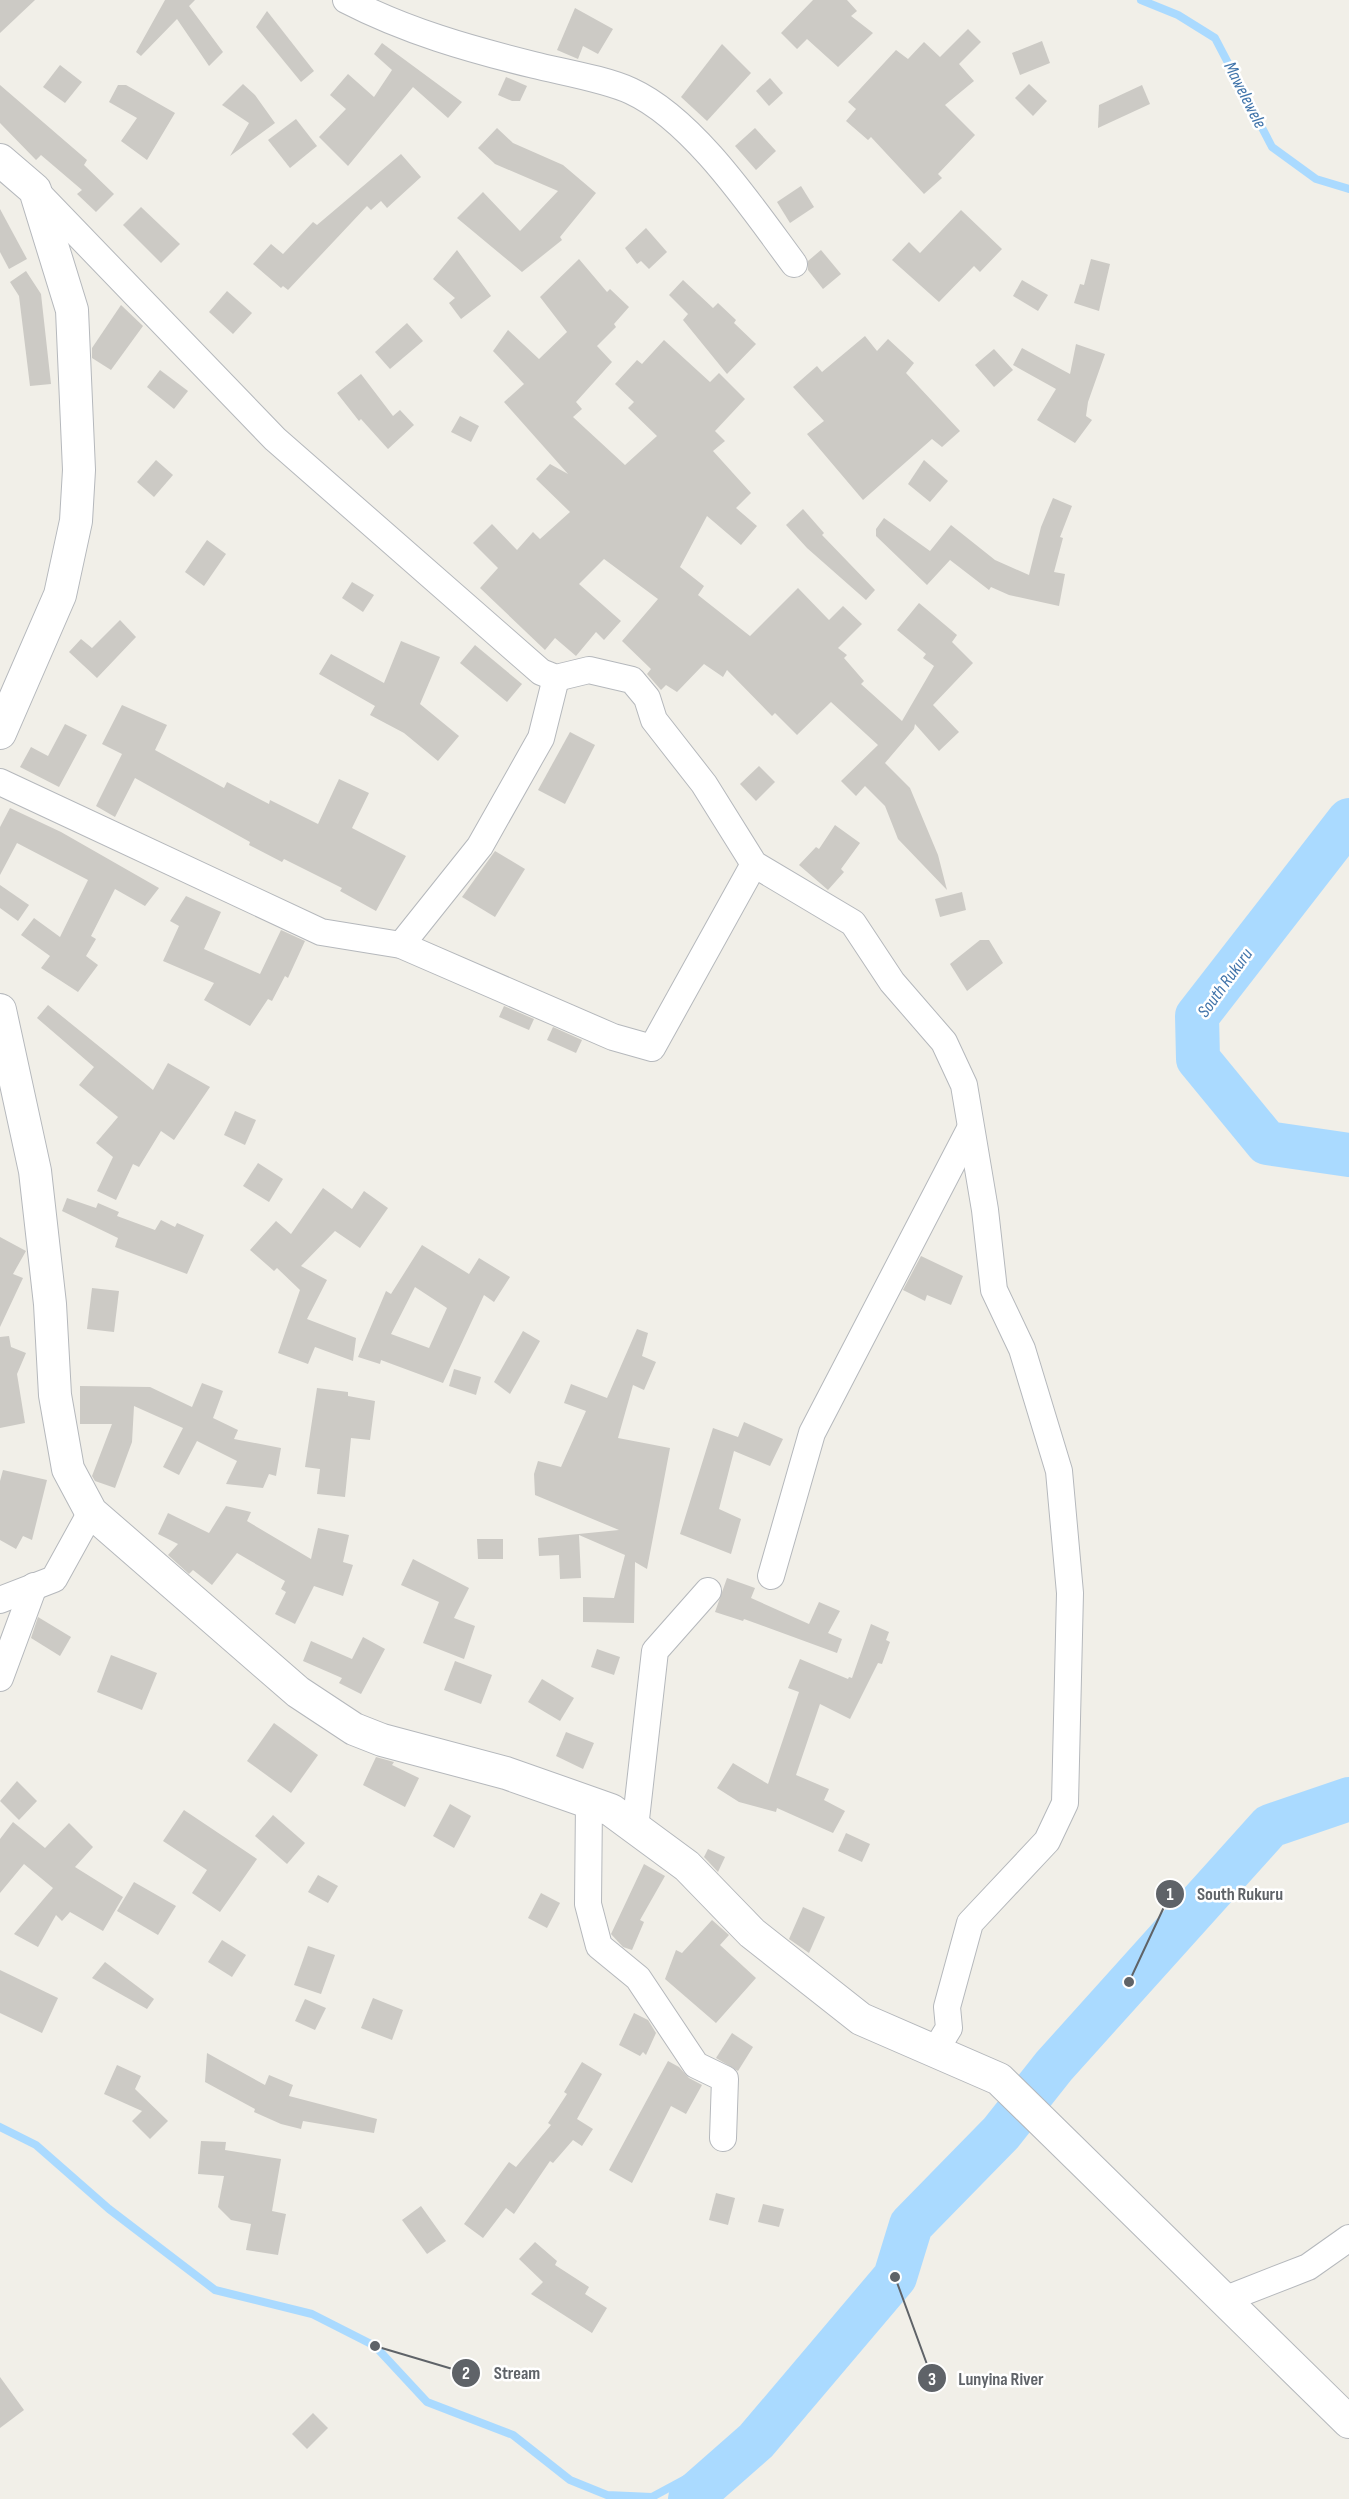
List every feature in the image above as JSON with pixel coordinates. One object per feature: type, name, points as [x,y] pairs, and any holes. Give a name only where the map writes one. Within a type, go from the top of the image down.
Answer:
[{"type":"street","points":[[346,0],[388,21],[464,48],[630,91],[670,117],[704,149],[794,264]]},
{"type":"street","points":[[0,160],[35,190],[275,439],[541,672],[555,678],[589,670],[632,680],[647,698],[654,720],[704,784],[754,864],[853,923],[892,982],[944,1042],[964,1085],[969,1129],[985,1210],[994,1290],[1022,1350],[1059,1471],[1070,1593],[1065,1803],[1047,1841],[970,1923],[947,2007],[949,2028],[935,2051]]},
{"type":"street","points":[[0,733],[60,595],[76,522],[79,470],[72,310],[35,190]]},
{"type":"street","points":[[402,945],[480,846],[541,738],[555,678]]},
{"type":"street","points":[[0,782],[321,932],[402,945],[613,1037],[652,1048],[754,864]]},
{"type":"street","points":[[0,1010],[35,1171],[50,1304],[55,1395],[68,1469],[91,1512],[298,1692],[354,1730],[382,1740],[506,1773],[611,1810],[687,1866],[752,1933],[861,2019],[999,2079],[1349,2422]]},
{"type":"street","points":[[771,1576],[812,1433],[969,1129]]},
{"type":"street","points":[[0,1600],[54,1580],[91,1512]]},
{"type":"street","points":[[0,1678],[34,1586]]},
{"type":"street","points":[[635,1828],[655,1651],[708,1591]]},
{"type":"street","points":[[589,1802],[588,1904],[599,1946],[638,1978],[696,2065],[725,2079],[723,2138]]},
{"type":"street","points":[[1226,2299],[1308,2267],[1349,2238]]},
{"type":"building","points":[[0,0],[35,0],[0,33]]},
{"type":"building","points":[[165,0],[195,0],[189,6],[223,52],[209,66],[177,19],[141,56],[136,52]]},
{"type":"building","points":[[813,0],[847,0],[857,11],[851,16],[873,33],[838,67],[807,39],[797,49],[781,33]]},
{"type":"building","points":[[575,8],[613,29],[598,54],[583,46],[578,59],[557,50]]},
{"type":"building","points":[[267,11],[314,71],[301,82],[256,27]]},
{"type":"building","points":[[968,29],[981,42],[959,64],[974,81],[945,105],[975,135],[938,174],[942,178],[924,194],[871,137],[868,140],[846,121],[856,109],[848,102],[896,50],[908,59],[924,42],[940,57]]},
{"type":"building","points":[[1042,41],[1050,63],[1020,75],[1012,53]]},
{"type":"building","points":[[382,43],[462,102],[448,118],[413,87],[348,166],[319,137],[346,109],[330,95],[348,74],[374,97],[392,70],[374,54]]},
{"type":"building","points":[[722,44],[751,73],[707,121],[681,97]]},
{"type":"building","points":[[60,65],[82,82],[65,103],[43,87]]},
{"type":"building","points":[[506,77],[527,86],[520,101],[512,101],[498,95]]},
{"type":"building","points":[[770,78],[783,93],[769,106],[756,91]]},
{"type":"building","points":[[243,84],[255,95],[275,123],[230,156],[249,123],[222,105]]},
{"type":"building","points":[[1029,84],[1047,101],[1033,116],[1015,98]]},
{"type":"building","points":[[0,85],[87,160],[84,165],[114,194],[96,212],[77,194],[82,190],[41,155],[36,160],[0,123]]},
{"type":"building","points":[[118,85],[126,85],[175,113],[147,160],[121,141],[137,118],[109,102]]},
{"type":"building","points":[[1142,85],[1150,104],[1098,128],[1099,105]]},
{"type":"building","points":[[296,119],[317,146],[290,168],[268,140]]},
{"type":"building","points":[[497,128],[513,143],[563,165],[596,193],[560,237],[562,240],[522,272],[457,218],[483,192],[520,231],[558,191],[495,164],[478,148]]},
{"type":"building","points":[[755,128],[776,151],[756,170],[735,146]]},
{"type":"building","points":[[401,154],[421,177],[387,208],[381,201],[371,210],[367,206],[288,290],[283,286],[281,288],[253,264],[271,244],[283,254],[313,222],[317,225]]},
{"type":"building","points":[[801,186],[814,207],[790,223],[777,202]]},
{"type":"building","points":[[141,207],[180,244],[161,263],[123,225]]},
{"type":"building","points":[[0,209],[27,259],[9,269],[0,252]]},
{"type":"building","points":[[961,210],[1002,249],[980,272],[974,266],[939,302],[892,260],[909,242],[920,253]]},
{"type":"building","points":[[646,228],[667,252],[649,269],[641,261],[637,264],[625,248]]},
{"type":"building","points":[[457,250],[491,296],[461,319],[449,303],[455,298],[433,279]]},
{"type":"building","points":[[821,250],[841,274],[823,289],[808,270],[808,261]]},
{"type":"building","points":[[579,259],[607,292],[610,289],[629,307],[614,324],[616,327],[597,346],[612,362],[576,402],[582,409],[573,417],[625,465],[657,436],[628,408],[634,402],[615,384],[637,360],[642,364],[664,340],[710,382],[719,373],[745,399],[715,431],[725,441],[713,451],[751,493],[736,508],[757,526],[741,545],[707,516],[680,567],[704,586],[698,595],[750,636],[798,588],[829,620],[843,606],[862,624],[838,648],[847,655],[844,658],[864,681],[861,684],[902,721],[934,666],[923,658],[926,654],[897,630],[919,603],[957,635],[952,642],[973,663],[933,705],[959,732],[939,751],[915,724],[914,729],[885,763],[910,788],[938,855],[947,890],[898,839],[885,806],[865,786],[856,796],[841,781],[878,745],[831,702],[797,735],[775,713],[772,716],[727,670],[723,677],[704,664],[677,692],[666,685],[661,690],[647,674],[651,669],[622,641],[658,599],[604,559],[579,584],[621,621],[604,640],[596,632],[576,656],[555,638],[545,650],[480,588],[498,568],[473,543],[492,524],[517,550],[533,532],[540,539],[570,512],[536,479],[550,464],[568,474],[504,402],[524,384],[493,351],[508,330],[539,359],[567,332],[540,297]]},
{"type":"building","points":[[1091,259],[1110,264],[1099,311],[1074,303],[1080,284],[1084,285]]},
{"type":"building","points":[[26,271],[41,294],[51,384],[30,386],[19,296],[10,282]]},
{"type":"building","points":[[683,280],[713,308],[718,303],[736,320],[734,323],[756,344],[727,374],[683,320],[688,314],[669,295]]},
{"type":"building","points":[[1022,280],[1048,295],[1038,311],[1013,296]]},
{"type":"building","points":[[227,291],[252,313],[233,334],[209,312]]},
{"type":"building","points":[[121,305],[143,326],[111,370],[92,358],[92,348]]},
{"type":"building","points":[[407,323],[423,341],[390,369],[375,352]]},
{"type":"building","points":[[865,336],[877,351],[888,339],[914,363],[906,373],[960,431],[942,447],[932,439],[863,500],[807,434],[824,421],[793,387],[817,366],[822,372]]},
{"type":"building","points":[[1076,344],[1105,354],[1088,402],[1086,416],[1092,420],[1075,443],[1037,420],[1056,389],[1013,365],[1022,348],[1070,374]]},
{"type":"building","points":[[994,349],[1013,370],[994,387],[975,365]]},
{"type":"building","points":[[160,370],[188,391],[174,409],[147,387]]},
{"type":"building","points":[[361,374],[393,416],[400,410],[414,425],[388,449],[361,419],[359,421],[337,393]]},
{"type":"building","points":[[460,416],[479,426],[471,442],[451,432]]},
{"type":"building","points":[[156,460],[173,475],[154,497],[137,482]]},
{"type":"building","points":[[924,460],[948,481],[930,502],[908,484]]},
{"type":"building","points":[[1053,498],[1072,506],[1060,537],[1063,538],[1054,572],[1065,574],[1059,606],[1009,595],[991,587],[989,590],[950,560],[927,585],[876,536],[876,529],[884,518],[930,551],[951,525],[995,560],[1029,575],[1041,527]]},
{"type":"building","points":[[803,509],[824,533],[822,535],[875,590],[866,600],[807,548],[786,525]]},
{"type":"building","points":[[207,540],[226,554],[204,586],[185,572]]},
{"type":"building","points":[[352,582],[374,595],[363,612],[342,598]]},
{"type":"building","points":[[120,620],[136,637],[97,678],[69,652],[81,639],[92,648]]},
{"type":"building","points":[[401,641],[440,657],[420,704],[459,736],[438,761],[404,733],[370,715],[375,706],[319,674],[331,654],[384,683]]},
{"type":"building","points":[[475,645],[522,684],[507,702],[460,663]]},
{"type":"building","points":[[122,705],[167,725],[155,750],[224,788],[227,782],[269,804],[270,800],[318,824],[339,779],[369,793],[352,828],[406,856],[376,911],[340,891],[342,888],[284,859],[282,862],[249,845],[250,842],[135,778],[115,817],[96,806],[122,754],[102,744]]},
{"type":"building","points":[[65,724],[87,735],[59,787],[20,767],[31,747],[48,756]]},
{"type":"building","points":[[570,732],[595,745],[565,804],[538,790]]},
{"type":"building","points":[[759,766],[775,782],[756,801],[740,784]]},
{"type":"building","points":[[10,808],[61,832],[159,888],[145,906],[115,889],[91,936],[96,939],[86,956],[98,965],[78,992],[41,968],[50,956],[21,935],[34,918],[60,937],[88,880],[17,843],[0,875],[0,827]]},
{"type":"building","points":[[835,825],[860,843],[841,869],[844,872],[828,890],[799,865],[816,847],[819,849]]},
{"type":"building","points":[[495,851],[525,869],[495,917],[462,897]]},
{"type":"building","points":[[0,885],[29,905],[18,921],[0,908]]},
{"type":"building","points":[[962,892],[966,910],[940,917],[935,899]]},
{"type":"building","points":[[186,896],[221,912],[204,949],[260,974],[281,930],[305,941],[288,978],[285,976],[272,1001],[268,999],[250,1026],[204,1000],[214,983],[163,961],[179,926],[170,921]]},
{"type":"building","points":[[980,940],[989,940],[1003,963],[967,991],[950,964]]},
{"type":"building","points":[[48,1005],[153,1090],[168,1063],[210,1087],[174,1140],[161,1131],[139,1167],[133,1164],[116,1200],[97,1191],[113,1157],[96,1143],[118,1117],[79,1085],[94,1067],[37,1018]]},
{"type":"building","points":[[504,1006],[534,1019],[529,1030],[499,1017]]},
{"type":"building","points":[[553,1027],[582,1040],[576,1053],[547,1040]]},
{"type":"building","points":[[235,1111],[256,1120],[245,1145],[224,1135]]},
{"type":"building","points":[[258,1163],[283,1179],[269,1202],[243,1186]]},
{"type":"building","points":[[323,1188],[352,1209],[364,1191],[388,1208],[360,1248],[335,1231],[301,1266],[327,1280],[307,1319],[356,1338],[353,1361],[315,1347],[308,1364],[278,1353],[300,1290],[277,1268],[274,1271],[250,1250],[276,1221],[291,1234]]},
{"type":"building","points":[[67,1198],[96,1208],[98,1203],[119,1212],[117,1216],[155,1230],[161,1220],[175,1227],[177,1223],[204,1235],[187,1274],[115,1247],[118,1238],[62,1211]]},
{"type":"building","points":[[0,1237],[26,1251],[13,1274],[23,1278],[0,1327]]},
{"type":"building","points":[[422,1245],[469,1274],[479,1258],[510,1277],[494,1302],[484,1295],[443,1383],[381,1360],[380,1364],[358,1357],[386,1291],[391,1294]],"holes":[[[415,1287],[447,1308],[429,1348],[391,1334]]]},
{"type":"building","points":[[921,1256],[963,1276],[951,1305],[927,1295],[925,1301],[903,1290]]},
{"type":"building","points":[[92,1288],[119,1291],[114,1332],[87,1329]]},
{"type":"building","points":[[637,1329],[648,1333],[642,1356],[656,1362],[644,1390],[633,1385],[618,1438],[670,1448],[647,1569],[635,1562],[634,1623],[583,1622],[583,1597],[614,1598],[625,1555],[579,1535],[581,1578],[560,1579],[559,1555],[539,1556],[538,1538],[619,1530],[535,1495],[534,1474],[538,1461],[561,1467],[586,1411],[564,1403],[571,1384],[607,1398]]},
{"type":"building","points":[[523,1331],[540,1341],[510,1394],[494,1382]]},
{"type":"building","points":[[9,1336],[11,1347],[26,1353],[17,1374],[25,1423],[0,1428],[0,1337]]},
{"type":"building","points":[[454,1369],[481,1377],[476,1395],[449,1386]]},
{"type":"building","points":[[202,1383],[223,1391],[213,1418],[238,1430],[234,1439],[281,1448],[276,1476],[269,1474],[263,1488],[226,1484],[237,1461],[197,1441],[179,1475],[163,1467],[183,1428],[134,1406],[132,1442],[115,1488],[95,1481],[92,1476],[112,1424],[80,1424],[80,1386],[150,1387],[192,1407]]},
{"type":"building","points":[[317,1388],[348,1392],[348,1396],[375,1401],[370,1440],[351,1438],[345,1497],[317,1494],[320,1469],[305,1467]]},
{"type":"building","points":[[744,1422],[783,1439],[770,1466],[734,1451],[719,1509],[741,1519],[731,1554],[680,1534],[713,1428],[738,1437]]},
{"type":"building","points":[[3,1470],[47,1480],[32,1540],[23,1536],[16,1549],[0,1540],[0,1481]]},
{"type":"building","points":[[226,1506],[251,1512],[247,1521],[311,1559],[318,1528],[349,1535],[343,1562],[353,1565],[343,1596],[314,1586],[295,1624],[275,1614],[286,1592],[281,1589],[285,1581],[237,1553],[212,1585],[193,1570],[189,1574],[168,1555],[178,1544],[158,1534],[168,1513],[209,1533]]},
{"type":"building","points":[[477,1539],[503,1539],[503,1559],[478,1559]]},
{"type":"building","points":[[413,1559],[469,1588],[454,1618],[475,1626],[464,1659],[423,1643],[439,1602],[401,1585]]},
{"type":"building","points":[[727,1578],[755,1588],[751,1598],[809,1624],[819,1602],[840,1611],[828,1633],[842,1639],[837,1653],[744,1619],[743,1621],[715,1612]]},
{"type":"building","points":[[38,1617],[71,1637],[60,1656],[31,1638]]},
{"type":"building","points":[[871,1624],[889,1632],[886,1640],[890,1642],[882,1664],[878,1663],[850,1719],[820,1704],[796,1775],[829,1789],[824,1800],[845,1811],[833,1833],[777,1808],[776,1812],[739,1802],[717,1788],[733,1763],[768,1784],[799,1692],[788,1688],[800,1659],[848,1679],[852,1678]]},
{"type":"building","points":[[363,1637],[385,1649],[361,1694],[339,1683],[342,1678],[303,1661],[311,1641],[352,1659]]},
{"type":"building","points":[[597,1649],[620,1657],[614,1675],[591,1667]]},
{"type":"building","points":[[111,1655],[157,1673],[142,1710],[97,1692]]},
{"type":"building","points":[[455,1661],[492,1675],[481,1704],[444,1690]]},
{"type":"building","points":[[542,1679],[574,1698],[560,1721],[528,1702]]},
{"type":"building","points":[[274,1723],[318,1755],[291,1793],[247,1761]]},
{"type":"building","points":[[566,1732],[594,1743],[583,1769],[556,1756]]},
{"type":"building","points":[[376,1757],[394,1762],[392,1765],[419,1778],[405,1807],[363,1785]]},
{"type":"building","points":[[17,1781],[37,1801],[19,1820],[0,1801]]},
{"type":"building","points":[[450,1804],[471,1816],[454,1848],[433,1836]]},
{"type":"building","points":[[184,1810],[257,1859],[220,1912],[192,1893],[207,1870],[163,1841]]},
{"type":"building","points":[[273,1815],[305,1843],[287,1864],[255,1836]]},
{"type":"building","points":[[13,1822],[45,1848],[69,1823],[93,1847],[75,1867],[123,1897],[103,1931],[70,1912],[62,1921],[56,1915],[38,1947],[14,1934],[53,1888],[24,1864],[0,1893],[0,1839]]},
{"type":"building","points":[[846,1833],[870,1844],[862,1862],[838,1851]]},
{"type":"building","points":[[708,1849],[725,1857],[718,1872],[704,1857]]},
{"type":"building","points":[[644,1864],[665,1876],[640,1920],[644,1922],[632,1950],[623,1947],[611,1934]]},
{"type":"building","points":[[318,1875],[338,1886],[328,1903],[308,1892]]},
{"type":"building","points":[[134,1882],[176,1906],[158,1935],[117,1911]]},
{"type":"building","points":[[541,1893],[560,1903],[547,1928],[528,1918]]},
{"type":"building","points":[[803,1907],[825,1917],[809,1953],[789,1939]]},
{"type":"building","points":[[712,1920],[729,1935],[720,1945],[756,1978],[716,2023],[665,1979],[676,1950],[682,1953]]},
{"type":"building","points":[[222,1940],[246,1955],[232,1977],[208,1962]]},
{"type":"building","points":[[308,1946],[335,1955],[321,1994],[294,1985]]},
{"type":"building","points":[[105,1962],[154,1999],[147,2009],[92,1978]]},
{"type":"building","points":[[0,1970],[58,1998],[42,2033],[0,2013]]},
{"type":"building","points":[[373,1998],[403,2010],[392,2040],[361,2028]]},
{"type":"building","points":[[305,1999],[326,2008],[315,2030],[295,2021]]},
{"type":"building","points":[[634,2013],[648,2020],[656,2033],[646,2055],[643,2052],[640,2056],[619,2045]]},
{"type":"building","points":[[732,2033],[753,2047],[738,2071],[716,2058]]},
{"type":"building","points":[[207,2053],[265,2085],[269,2075],[293,2085],[289,2096],[377,2119],[374,2133],[303,2121],[301,2129],[281,2124],[254,2112],[255,2109],[205,2082]]},
{"type":"building","points":[[668,2061],[702,2085],[686,2114],[671,2106],[632,2183],[609,2170]]},
{"type":"building","points":[[582,2062],[602,2074],[577,2119],[593,2129],[582,2146],[573,2140],[553,2163],[550,2161],[514,2214],[506,2208],[483,2238],[464,2224],[509,2162],[516,2167],[551,2125],[548,2123],[567,2094],[564,2092]]},
{"type":"building","points":[[117,2065],[141,2076],[135,2089],[168,2121],[150,2139],[132,2121],[142,2111],[104,2094]]},
{"type":"building","points":[[201,2141],[226,2142],[225,2150],[281,2159],[272,2211],[286,2214],[278,2255],[246,2250],[251,2224],[231,2220],[218,2207],[224,2176],[198,2174]]},
{"type":"building","points":[[716,2193],[735,2198],[728,2225],[709,2220]]},
{"type":"building","points":[[763,2204],[784,2209],[779,2227],[758,2222]]},
{"type":"building","points":[[421,2206],[446,2241],[427,2254],[402,2220]]},
{"type":"building","points":[[535,2242],[557,2261],[555,2265],[589,2287],[585,2294],[607,2308],[592,2333],[531,2294],[543,2282],[519,2259]]},
{"type":"building","points":[[0,2377],[24,2410],[0,2428]]},
{"type":"building","points":[[313,2413],[328,2428],[307,2449],[292,2434]]},
{"type":"waterway","name":"Mawelewele","points":[[1141,0],[1178,15],[1215,38],[1272,147],[1316,179],[1349,189]]},
{"type":"waterway","name":"South Rukuru","points":[[1349,820],[1197,1016],[1198,1059],[1267,1143],[1349,1155]]},
{"type":"waterway","points":[[690,2499],[756,2441],[895,2277],[911,2225],[1001,2133],[1054,2066],[1270,1826],[1349,1799]]},
{"type":"waterway","points":[[0,2127],[36,2145],[109,2209],[215,2290],[312,2314],[375,2346],[427,2402],[513,2435],[570,2480],[607,2495],[652,2497],[756,2441]]},
{"type":"place","name":"South Rukuru","points":[[1129,1982]]},
{"type":"place","name":"Lunyina River","points":[[895,2277]]},
{"type":"place","name":"Stream","points":[[375,2346]]}]
